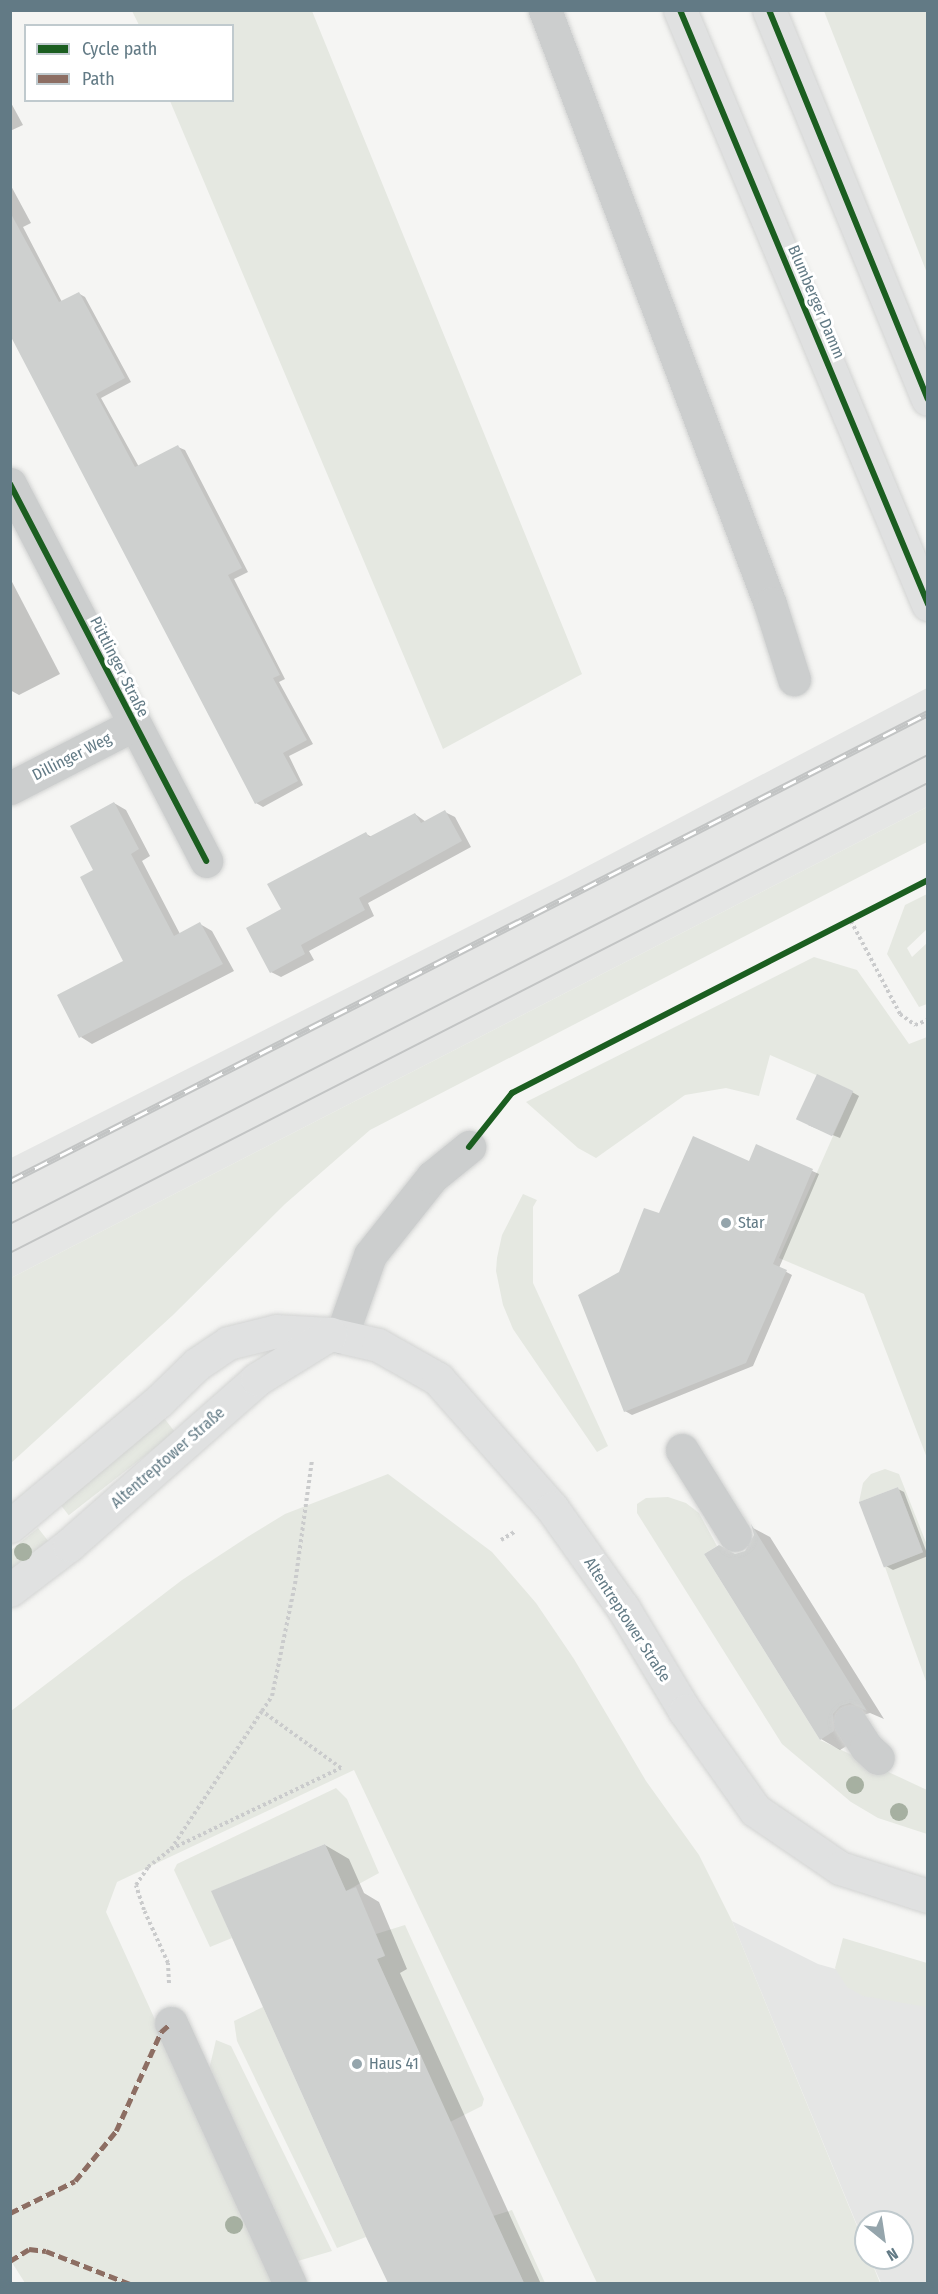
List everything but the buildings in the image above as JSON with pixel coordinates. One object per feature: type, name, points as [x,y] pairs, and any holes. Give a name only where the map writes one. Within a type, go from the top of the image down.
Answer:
[{"type":"main road","name":"Blumberger Damm","points":[[680,10],[927,604]]},
{"type":"main road","points":[[769,10],[927,399]]},
{"type":"main road","name":"Altentreptower Straße","points":[[10,1526],[132,1424],[197,1364],[228,1343],[276,1331],[335,1336],[378,1345],[438,1379],[552,1508],[623,1608],[685,1711],[755,1810],[840,1868],[927,1896]]},
{"type":"main road","name":"Altentreptower Straße","points":[[10,1590],[69,1545],[257,1379],[335,1336]]},
{"type":"street","points":[[545,10],[770,604],[794,678]]},
{"type":"street","name":"Püttlinger Straße","points":[[10,484],[133,725],[206,861]]},
{"type":"street","name":"Dillinger Weg","points":[[10,788],[133,725]]},
{"type":"street","points":[[335,1336],[370,1255],[432,1177],[469,1147]]},
{"type":"street","points":[[682,1450],[735,1534]]},
{"type":"street","points":[[850,1722],[866,1747],[878,1758]]},
{"type":"street","points":[[171,2023],[290,2283]]},
{"type":"path","points":[[851,921],[900,1014],[915,1025],[927,1020]]},
{"type":"path","points":[[171,1849],[272,1696],[295,1584],[312,1460]]},
{"type":"path","points":[[171,2023],[168,1963],[144,1910],[136,1885],[148,1867],[171,1849],[341,1768],[262,1711]]},
{"type":"shaded area","points":[[132,11],[312,11],[582,674],[443,749],[170,102],[234,102],[234,24],[138,24]]},
{"type":"shaded area","points":[[824,11],[927,11],[927,273]]},
{"type":"shaded area","points":[[927,688],[927,807],[11,1278],[11,1158],[567,877]]},
{"type":"shaded area","points":[[927,807],[927,842],[370,1130],[285,1204],[173,1315],[11,1463],[11,1278]]},
{"type":"shaded area","points":[[927,894],[927,929],[907,948],[912,957],[927,943],[927,1004],[919,1007],[887,954],[905,905]]},
{"type":"shaded area","points":[[814,957],[857,970],[909,1044],[927,1037],[927,1458],[864,1294],[779,1258],[853,1091],[770,1055],[759,1096],[726,1088],[685,1095],[596,1158],[578,1148],[526,1102]]},
{"type":"shaded area","points":[[523,1194],[537,1200],[533,1207],[533,1283],[608,1446],[597,1452],[513,1329],[503,1305],[496,1271],[497,1258],[502,1235]]},
{"type":"shaded area","points":[[164,1418],[175,1432],[69,1515],[58,1501]]},
{"type":"shaded area","points":[[885,1469],[899,1474],[927,1545],[927,1684],[885,1567],[923,1552],[898,1487],[859,1502],[863,1483],[871,1474]]},
{"type":"shaded area","points":[[388,1474],[492,1552],[536,1603],[574,1659],[646,1781],[699,1855],[732,1921],[854,2219],[854,2270],[875,2270],[880,2283],[597,2283],[354,1770],[117,1882],[106,1912],[275,2283],[25,2283],[11,2261],[11,1711],[182,1580],[285,1514]]},
{"type":"shaded area","points":[[668,1497],[686,1503],[699,1513],[717,1546],[704,1554],[820,1740],[927,1790],[927,1834],[878,1818],[851,1802],[782,1744],[637,1513],[637,1504],[646,1498]]},
{"type":"shaded area","points":[[38,1528],[49,1542],[11,1573],[11,1550]]},
{"type":"shaded area","points":[[336,1788],[347,1799],[379,1873],[346,1891],[325,1844],[212,1891],[232,1938],[210,1947],[174,1870],[177,1864]]},
{"type":"shaded area","points":[[732,1921],[818,1964],[927,1995],[927,2283],[881,2283],[875,2270],[914,2270],[914,2210],[854,2210],[854,2218]]},
{"type":"shaded area","points":[[405,1925],[484,2099],[482,2106],[450,2122],[377,1959],[385,1955],[376,1934]]},
{"type":"shaded area","points":[[843,1938],[927,1963],[927,2007],[863,1996],[847,1987],[835,1968]]},
{"type":"shaded area","points":[[263,2007],[366,2237],[337,2248],[237,2041],[234,2021]]},
{"type":"shaded area","points":[[216,2040],[231,2046],[332,2251],[291,2263],[207,2078]]},
{"type":"shaded area","points":[[512,2210],[545,2283],[524,2283],[493,2216]]},
{"type":"tram line","points":[[10,1224],[928,755]]},
{"type":"tram line","points":[[10,1253],[928,783]]},
{"type":"railway","points":[[10,1181],[928,713]]},
{"type":"marked path","points":[[10,2213],[75,2181],[116,2131],[161,2032],[171,2023]]},
{"type":"marked path","points":[[10,2261],[29,2249],[46,2251],[130,2284]]},
{"type":"cycle path","points":[[680,10],[928,604]]},
{"type":"cycle path","points":[[769,10],[928,399]]},
{"type":"cycle path","points":[[10,484],[206,861]]},
{"type":"cycle path","points":[[469,1147],[512,1093],[928,880]]},
{"type":"place","name":"Star","points":[[726,1223]]},
{"type":"place","name":"Haus 41","points":[[357,2064]]}]
